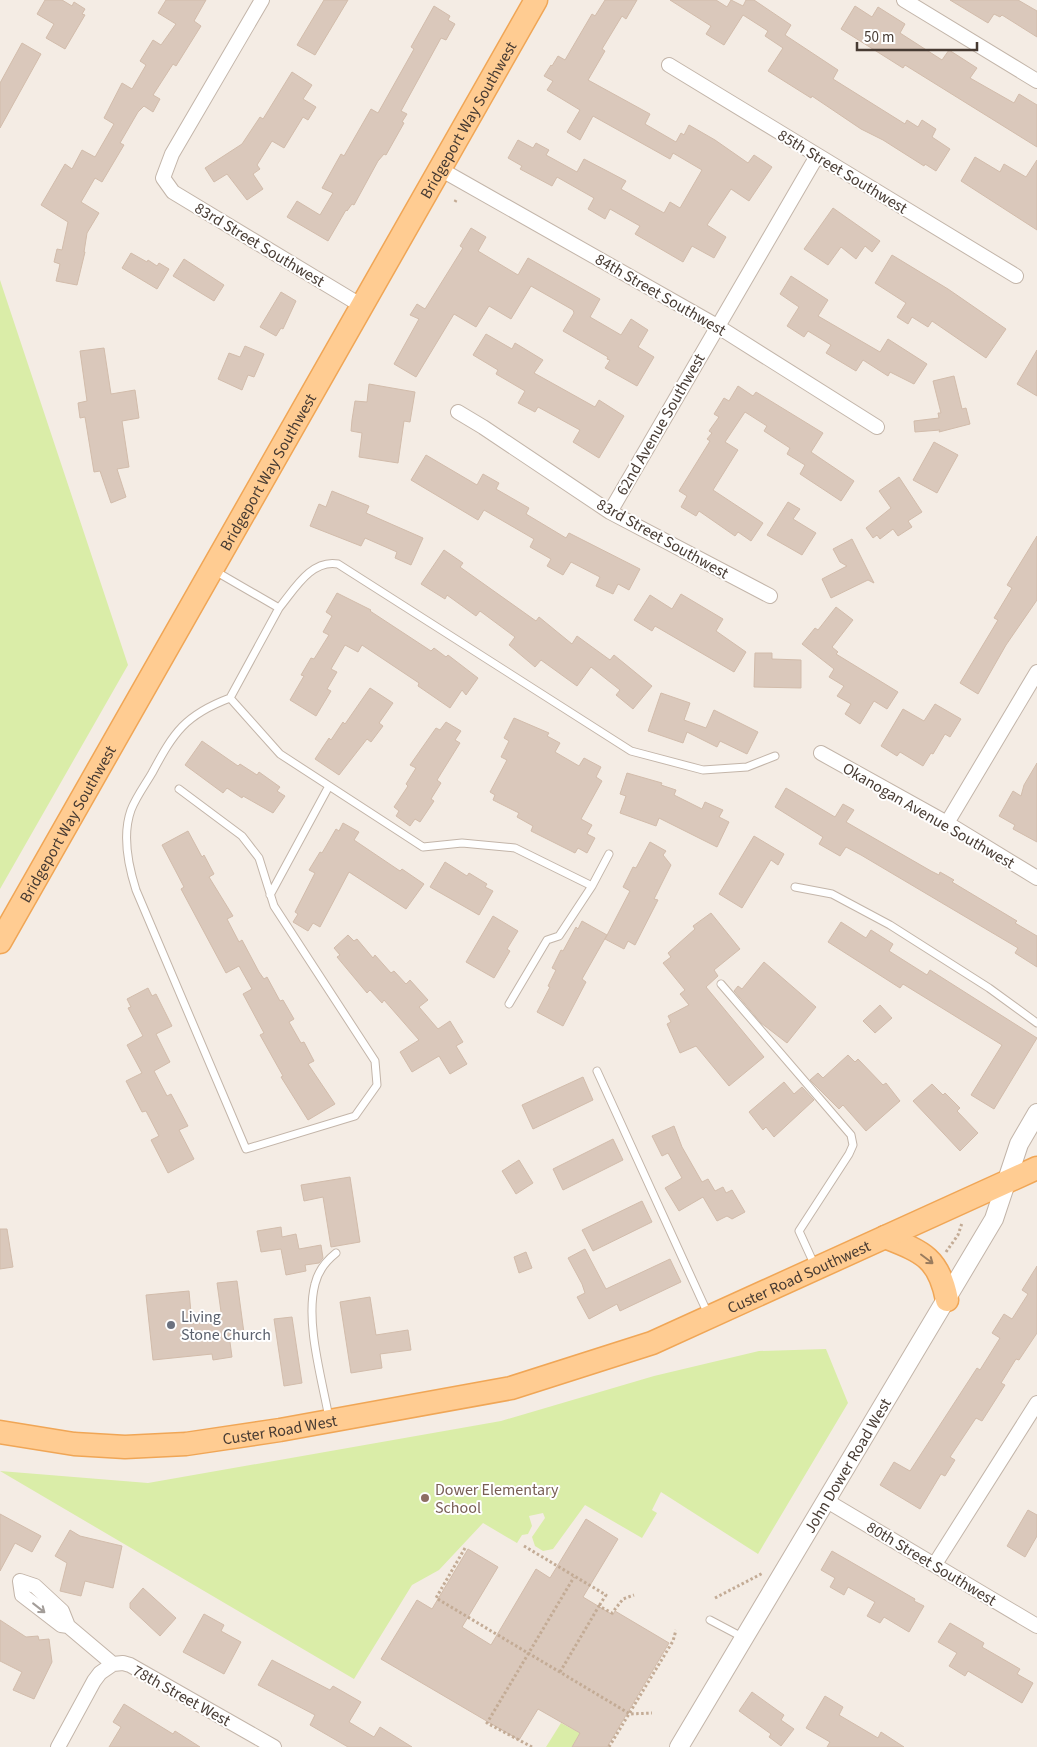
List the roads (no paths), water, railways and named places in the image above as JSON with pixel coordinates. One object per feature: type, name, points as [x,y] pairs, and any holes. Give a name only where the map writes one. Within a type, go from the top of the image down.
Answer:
[{"type":"main road","name":"Bridgeport Way Southwest","points":[[0,942],[536,0]]},
{"type":"main road","name":"Custer Road Southwest","points":[[556,1374],[652,1342],[1037,1168]]},
{"type":"main road","points":[[885,1237],[905,1245],[934,1264],[943,1279],[947,1300]]},
{"type":"main road","name":"Custer Road West","points":[[0,1432],[59,1443],[125,1447],[209,1441],[511,1388],[556,1374]]},
{"type":"street","name":"83rd Street Southwest","points":[[262,0],[172,154],[163,178],[173,192],[362,306]]},
{"type":"street","points":[[904,0],[1037,81]]},
{"type":"street","name":"85th Street Southwest","points":[[669,65],[1016,276]]},
{"type":"street","name":"62nd Avenue Southwest","points":[[610,512],[817,156]]},
{"type":"street","name":"84th Street Southwest","points":[[440,169],[717,326],[877,427]]},
{"type":"street","name":"83rd Street Southwest","points":[[458,412],[484,427],[610,512],[770,596]]},
{"type":"street","points":[[947,823],[1037,672]]},
{"type":"street","name":"Okanogan Avenue Southwest","points":[[821,753],[947,823],[1037,878]]},
{"type":"street","name":"John Dower Road West","points":[[678,1747],[994,1219],[1019,1144],[1037,1113]]},
{"type":"street","points":[[935,1564],[1037,1402]]},
{"type":"street","name":"80th Street Southwest","points":[[826,1501],[1037,1626]]},
{"type":"street","name":"78th Street West","points":[[68,1626],[113,1664],[122,1663],[130,1665],[274,1747]]},
{"type":"street","points":[[58,1747],[94,1681],[100,1673],[113,1664]]},
{"type":"lane","points":[[178,789],[242,836],[259,858],[274,906],[375,1060],[377,1085],[356,1116],[246,1149],[136,890],[129,868],[127,831],[131,810],[168,742],[179,728],[205,708],[230,698],[279,608],[310,571],[327,562],[338,564],[631,751],[703,770],[748,767],[775,756]]},
{"type":"lane","points":[[213,569],[279,608]]},
{"type":"lane","points":[[230,698],[280,754],[423,847],[462,842],[515,848],[592,886]]},
{"type":"lane","points":[[270,895],[329,786]]},
{"type":"lane","points":[[508,1004],[547,940],[559,936],[592,886],[609,854]]},
{"type":"lane","points":[[795,887],[832,894],[890,925],[989,988],[1037,1023]]},
{"type":"lane","points":[[721,984],[851,1135],[853,1145],[849,1154],[799,1231],[816,1268]]},
{"type":"lane","points":[[597,1071],[710,1317]]},
{"type":"lane","points":[[330,1421],[313,1329],[312,1302],[314,1284],[319,1272],[336,1252]]},
{"type":"lane","points":[[710,1620],[744,1638]]},
{"type":"place","name":"Living Stone Church","points":[[171,1325]]},
{"type":"place","name":"Dower Elementary School","points":[[425,1498]]}]
